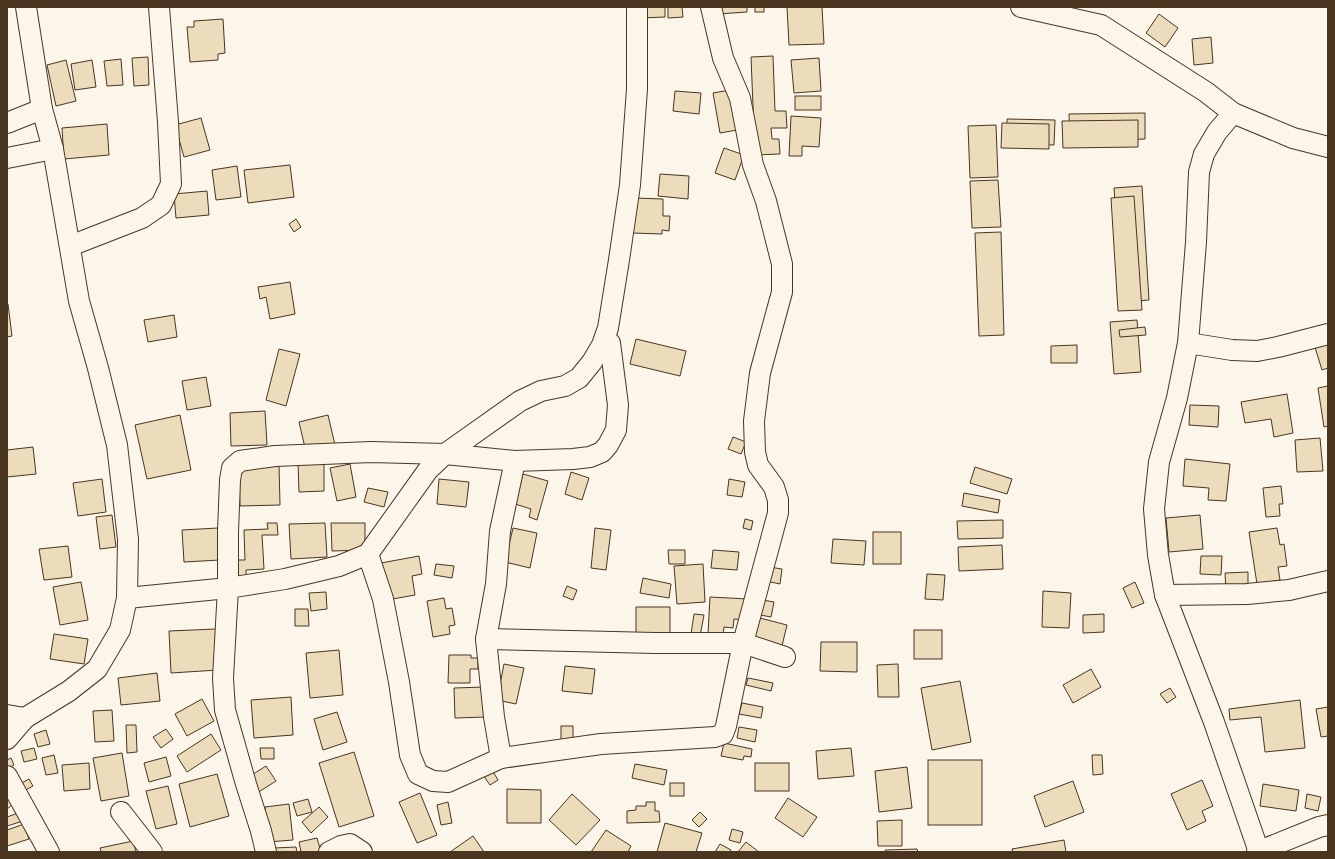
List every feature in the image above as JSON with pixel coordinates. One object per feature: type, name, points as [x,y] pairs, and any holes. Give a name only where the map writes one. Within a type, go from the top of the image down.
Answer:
[{"type":"street","points":[[7,738],[16,716],[69,691],[97,669],[120,630],[127,598],[128,539],[117,445],[98,368],[79,301],[53,149],[42,109],[26,7]]},
{"type":"street","points":[[70,246],[142,218],[162,205],[171,184],[168,122],[159,7]]},
{"type":"street","points":[[127,598],[228,588],[285,579],[339,566],[368,554],[428,470],[445,454],[520,401],[541,391],[565,386],[579,378],[592,362],[602,345],[608,328],[630,185],[637,89],[637,7]]},
{"type":"street","points":[[368,554],[383,599],[399,682],[410,755],[418,774],[433,781],[448,782],[501,758],[601,744],[715,737],[722,734],[726,726],[743,643],[778,513],[778,500],[774,487],[758,465],[755,452],[754,421],[760,373],[782,292],[782,264],[766,201],[753,165],[740,98],[723,58],[711,7]]},
{"type":"street","points":[[1021,7],[1101,25],[1206,92],[1233,113],[1293,138],[1328,147]]},
{"type":"street","points":[[7,123],[42,109]]},
{"type":"street","points":[[1233,113],[1214,137],[1204,154],[1199,172],[1196,242],[1188,343],[1177,398],[1159,462],[1154,509],[1158,555],[1164,595],[1214,722],[1258,852],[1319,827],[1328,825]]},
{"type":"street","points":[[7,158],[53,149]]},
{"type":"street","points":[[1188,343],[1232,350],[1257,351],[1328,334]]},
{"type":"street","points":[[266,852],[225,710],[223,678],[228,588],[230,480],[232,468],[240,461],[275,456],[371,452],[445,454],[516,461],[590,457],[602,452],[608,445],[616,430],[618,405],[610,343]]},
{"type":"street","points":[[501,758],[494,717],[486,639],[496,584],[500,531],[516,461]]},
{"type":"street","points":[[1164,595],[1254,593],[1289,590],[1328,580]]},
{"type":"street","points":[[486,639],[648,643],[743,643],[785,657]]},
{"type":"street","points":[[7,776],[49,852]]},
{"type":"street","points":[[121,812],[152,852]]},
{"type":"street","points":[[329,852],[341,846],[350,844],[362,852]]},
{"type":"building","points":[[641,7],[665,7],[665,17],[641,18]]},
{"type":"building","points":[[668,7],[682,7],[683,17],[668,18]]},
{"type":"building","points":[[717,7],[747,7],[747,12],[718,14]]},
{"type":"building","points":[[755,7],[764,7],[764,12],[755,12]]},
{"type":"building","points":[[787,7],[822,7],[824,44],[789,45]]},
{"type":"building","points":[[1159,14],[1178,28],[1165,47],[1146,33]]},
{"type":"building","points":[[223,19],[225,53],[218,54],[218,60],[190,62],[187,27],[194,27],[194,21]]},
{"type":"building","points":[[1211,37],[1213,63],[1194,65],[1192,39]]},
{"type":"building","points":[[773,56],[775,111],[786,111],[787,128],[771,128],[772,139],[779,139],[780,154],[755,155],[751,57]]},
{"type":"building","points":[[148,57],[149,85],[134,86],[132,58]]},
{"type":"building","points":[[819,58],[821,91],[794,93],[791,60]]},
{"type":"building","points":[[121,59],[123,85],[107,86],[104,61]]},
{"type":"building","points":[[66,60],[76,101],[56,106],[47,65]]},
{"type":"building","points":[[92,60],[96,87],[75,90],[71,64]]},
{"type":"building","points":[[730,90],[737,130],[720,133],[713,93]]},
{"type":"building","points":[[675,91],[701,93],[699,114],[673,111]]},
{"type":"building","points":[[795,96],[821,96],[821,110],[795,110]]},
{"type":"building","points":[[1145,113],[1145,139],[1070,141],[1069,114]]},
{"type":"building","points":[[791,116],[821,118],[819,147],[802,146],[802,156],[789,156]]},
{"type":"building","points":[[201,118],[210,150],[184,157],[175,125]]},
{"type":"building","points":[[1007,119],[1055,120],[1054,145],[1007,144]]},
{"type":"building","points":[[1138,120],[1138,147],[1063,148],[1062,121]]},
{"type":"building","points":[[1002,123],[1049,124],[1049,149],[1001,148]]},
{"type":"building","points":[[107,124],[109,155],[64,159],[62,128]]},
{"type":"building","points":[[996,125],[998,177],[970,178],[968,126]]},
{"type":"building","points":[[724,148],[744,155],[735,180],[715,173]]},
{"type":"building","points":[[290,165],[294,197],[248,203],[244,170]]},
{"type":"building","points":[[237,166],[241,197],[216,200],[212,170]]},
{"type":"building","points":[[660,174],[689,176],[688,199],[658,196]]},
{"type":"building","points":[[998,180],[1001,227],[972,228],[970,181]]},
{"type":"building","points":[[1142,186],[1149,300],[1122,302],[1114,188]]},
{"type":"building","points":[[207,191],[209,215],[176,218],[174,194]]},
{"type":"building","points":[[1134,196],[1142,310],[1118,311],[1111,198]]},
{"type":"building","points":[[635,198],[663,199],[663,216],[670,216],[669,231],[662,230],[662,234],[632,233]]},
{"type":"building","points":[[296,219],[301,227],[294,232],[289,224]]},
{"type":"building","points":[[1001,232],[1004,335],[979,336],[975,233]]},
{"type":"building","points":[[290,282],[295,314],[270,319],[266,297],[260,299],[258,287]]},
{"type":"building","points":[[8,304],[12,336],[7,337],[7,305]]},
{"type":"building","points":[[174,315],[177,337],[148,342],[144,320]]},
{"type":"building","points":[[1137,320],[1141,372],[1114,374],[1110,322]]},
{"type":"building","points":[[1145,327],[1146,335],[1120,337],[1119,330]]},
{"type":"building","points":[[636,339],[686,351],[680,376],[630,364]]},
{"type":"building","points":[[1328,340],[1328,368],[1322,370],[1314,344]]},
{"type":"building","points":[[1077,345],[1077,363],[1051,363],[1051,346]]},
{"type":"building","points":[[279,349],[300,354],[286,406],[266,400]]},
{"type":"building","points":[[206,377],[211,406],[187,410],[182,381]]},
{"type":"building","points":[[1328,386],[1328,426],[1324,427],[1318,388]]},
{"type":"building","points":[[1287,394],[1293,433],[1274,437],[1271,419],[1245,423],[1241,402]]},
{"type":"building","points":[[1190,405],[1219,406],[1218,427],[1189,425]]},
{"type":"building","points":[[265,411],[267,445],[231,446],[230,413]]},
{"type":"building","points":[[180,415],[191,470],[147,479],[135,425]]},
{"type":"building","points":[[328,415],[335,445],[306,452],[299,422]]},
{"type":"building","points":[[733,437],[746,442],[741,454],[728,449]]},
{"type":"building","points":[[1320,438],[1323,471],[1297,472],[1295,440]]},
{"type":"building","points":[[33,447],[36,474],[7,477],[7,450]]},
{"type":"building","points":[[1185,459],[1230,464],[1226,501],[1208,500],[1209,488],[1183,486]]},
{"type":"building","points":[[298,462],[324,462],[324,491],[299,492]]},
{"type":"building","points":[[279,464],[280,505],[240,506],[239,465]]},
{"type":"building","points":[[350,464],[356,497],[337,501],[330,468]]},
{"type":"building","points":[[975,467],[1012,479],[1007,494],[970,483]]},
{"type":"building","points":[[571,472],[589,478],[582,500],[565,494]]},
{"type":"building","points":[[523,474],[548,481],[537,520],[529,517],[531,509],[515,504]]},
{"type":"building","points":[[102,479],[106,512],[78,516],[73,483]]},
{"type":"building","points":[[439,479],[469,482],[466,507],[437,504]]},
{"type":"building","points":[[729,479],[745,482],[742,497],[727,495]]},
{"type":"building","points":[[1281,486],[1283,504],[1279,504],[1280,516],[1266,517],[1263,488]]},
{"type":"building","points":[[368,488],[388,492],[384,507],[364,502]]},
{"type":"building","points":[[964,493],[1000,500],[998,513],[962,506]]},
{"type":"building","points":[[112,515],[116,547],[100,549],[96,517]]},
{"type":"building","points":[[1200,515],[1203,549],[1169,552],[1166,518]]},
{"type":"building","points":[[745,519],[753,521],[751,530],[743,528]]},
{"type":"building","points":[[1003,520],[1003,538],[958,539],[957,521]]},
{"type":"building","points":[[267,523],[277,523],[278,535],[262,535],[264,569],[246,570],[246,577],[235,577],[234,560],[245,560],[244,530],[268,529]]},
{"type":"building","points":[[325,523],[327,557],[291,559],[289,524]]},
{"type":"building","points":[[331,523],[365,523],[365,550],[332,551]]},
{"type":"building","points":[[218,528],[220,560],[184,562],[182,530]]},
{"type":"building","points":[[513,528],[537,533],[530,568],[505,562]]},
{"type":"building","points":[[595,528],[611,530],[606,570],[591,568]]},
{"type":"building","points":[[1277,528],[1280,545],[1284,544],[1287,566],[1278,567],[1280,580],[1257,584],[1249,532]]},
{"type":"building","points":[[873,532],[901,532],[901,564],[873,564]]},
{"type":"building","points":[[833,539],[866,541],[864,565],[831,563]]},
{"type":"building","points":[[1002,545],[1003,569],[959,571],[958,547]]},
{"type":"building","points":[[68,546],[72,577],[44,580],[39,549]]},
{"type":"building","points":[[668,550],[685,550],[685,564],[669,564]]},
{"type":"building","points":[[713,550],[739,552],[737,570],[711,568]]},
{"type":"building","points":[[419,556],[422,574],[412,576],[415,595],[387,600],[381,563]]},
{"type":"building","points":[[1201,556],[1222,556],[1221,575],[1200,574]]},
{"type":"building","points":[[436,564],[454,566],[452,578],[434,575]]},
{"type":"building","points":[[703,564],[705,602],[677,604],[674,566]]},
{"type":"building","points":[[769,567],[782,569],[780,584],[766,581]]},
{"type":"building","points":[[1248,572],[1248,590],[1226,591],[1225,573]]},
{"type":"building","points":[[927,574],[945,575],[943,600],[925,599]]},
{"type":"building","points":[[643,578],[671,584],[669,598],[640,593]]},
{"type":"building","points":[[81,582],[88,620],[60,625],[53,587]]},
{"type":"building","points":[[1135,582],[1144,603],[1132,608],[1123,588]]},
{"type":"building","points":[[567,586],[577,590],[573,600],[563,596]]},
{"type":"building","points":[[1043,591],[1071,593],[1069,628],[1042,627]]},
{"type":"building","points":[[326,592],[327,609],[311,611],[309,593]]},
{"type":"building","points":[[710,597],[748,599],[747,620],[734,619],[733,628],[724,627],[723,635],[708,634]]},
{"type":"building","points":[[444,598],[446,609],[452,608],[455,625],[449,626],[450,634],[433,637],[427,601]]},
{"type":"building","points":[[757,599],[774,602],[771,617],[755,614]]},
{"type":"building","points":[[636,607],[670,607],[670,640],[636,635]]},
{"type":"building","points":[[295,609],[308,609],[309,626],[295,626]]},
{"type":"building","points":[[694,614],[704,615],[700,636],[691,634]]},
{"type":"building","points":[[1104,614],[1104,632],[1083,633],[1083,615]]},
{"type":"building","points":[[752,616],[787,625],[781,650],[746,640]]},
{"type":"building","points":[[216,629],[218,670],[171,673],[169,631]]},
{"type":"building","points":[[914,630],[942,630],[942,659],[914,659]]},
{"type":"building","points":[[54,634],[88,639],[84,664],[50,659]]},
{"type":"building","points":[[821,642],[857,642],[857,672],[820,671]]},
{"type":"building","points":[[339,650],[343,695],[310,698],[306,653]]},
{"type":"building","points":[[449,655],[471,655],[471,658],[478,658],[478,669],[470,669],[470,683],[448,683]]},
{"type":"building","points":[[504,664],[524,668],[516,704],[497,700]]},
{"type":"building","points":[[898,664],[899,697],[878,697],[877,665]]},
{"type":"building","points":[[565,666],[595,669],[592,694],[562,691]]},
{"type":"building","points":[[1091,669],[1101,687],[1073,703],[1063,685]]},
{"type":"building","points":[[157,673],[160,701],[121,705],[118,678]]},
{"type":"building","points":[[748,678],[773,683],[771,691],[746,685]]},
{"type":"building","points":[[960,681],[971,742],[932,750],[921,688]]},
{"type":"building","points":[[485,687],[486,717],[455,718],[454,688]]},
{"type":"building","points":[[1170,688],[1176,697],[1167,703],[1160,694]]},
{"type":"building","points":[[291,697],[293,735],[254,738],[251,700]]},
{"type":"building","points":[[202,699],[214,721],[187,736],[175,714]]},
{"type":"building","points":[[1300,700],[1305,748],[1265,752],[1261,717],[1230,720],[1229,709]]},
{"type":"building","points":[[742,703],[763,707],[761,718],[739,714]]},
{"type":"building","points":[[1328,707],[1328,736],[1321,737],[1316,709]]},
{"type":"building","points":[[112,710],[114,741],[95,742],[93,711]]},
{"type":"building","points":[[337,712],[347,742],[323,750],[314,719]]},
{"type":"building","points":[[126,725],[136,725],[137,752],[127,753]]},
{"type":"building","points":[[561,726],[573,726],[573,740],[561,740]]},
{"type":"building","points":[[739,727],[757,730],[755,742],[737,738]]},
{"type":"building","points":[[166,729],[173,739],[161,748],[153,737]]},
{"type":"building","points":[[46,730],[50,744],[38,747],[34,734]]},
{"type":"building","points":[[211,734],[221,750],[187,772],[177,756]]},
{"type":"building","points":[[724,743],[752,749],[751,757],[744,756],[743,760],[721,756]]},
{"type":"building","points":[[34,748],[37,759],[24,762],[21,751]]},
{"type":"building","points":[[260,748],[274,748],[274,759],[261,759]]},
{"type":"building","points":[[851,748],[854,776],[818,779],[816,751]]},
{"type":"building","points":[[354,752],[374,816],[339,827],[319,763]]},
{"type":"building","points":[[122,753],[129,796],[101,801],[93,758]]},
{"type":"building","points":[[54,755],[58,773],[46,775],[42,758]]},
{"type":"building","points":[[1092,755],[1102,755],[1103,774],[1093,775]]},
{"type":"building","points":[[166,757],[171,776],[149,782],[144,763]]},
{"type":"building","points":[[11,758],[14,765],[7,769],[7,760]]},
{"type":"building","points":[[928,760],[982,760],[982,825],[928,825]]},
{"type":"building","points":[[89,763],[90,789],[64,791],[62,765]]},
{"type":"building","points":[[755,763],[789,763],[789,791],[755,791]]},
{"type":"building","points":[[635,764],[667,770],[664,785],[632,778]]},
{"type":"building","points":[[266,766],[276,781],[257,793],[247,778]]},
{"type":"building","points":[[907,767],[912,808],[879,812],[875,771]]},
{"type":"building","points":[[492,770],[498,780],[490,785],[483,775]]},
{"type":"building","points":[[217,774],[229,816],[190,827],[179,784]]},
{"type":"building","points":[[29,779],[33,786],[22,792],[18,785]]},
{"type":"building","points":[[1202,780],[1213,806],[1202,811],[1206,821],[1187,830],[1171,794]]},
{"type":"building","points":[[1073,781],[1084,812],[1045,827],[1034,796]]},
{"type":"building","points":[[670,783],[684,783],[684,796],[670,796]]},
{"type":"building","points":[[1263,784],[1299,790],[1296,811],[1260,806]]},
{"type":"building","points":[[168,786],[177,824],[156,829],[146,791]]},
{"type":"building","points":[[507,789],[541,790],[541,823],[507,823]]},
{"type":"building","points":[[7,790],[16,802],[7,809]]},
{"type":"building","points":[[420,793],[437,835],[417,843],[399,802]]},
{"type":"building","points":[[572,794],[600,820],[576,845],[549,820]]},
{"type":"building","points":[[1307,794],[1321,797],[1318,811],[1305,808]]},
{"type":"building","points":[[788,798],[817,817],[803,837],[775,818]]},
{"type":"building","points":[[308,799],[312,812],[297,816],[293,803]]},
{"type":"building","points":[[448,802],[452,823],[441,825],[437,805]]},
{"type":"building","points":[[646,802],[655,802],[655,811],[659,811],[660,822],[627,823],[627,811],[636,810],[636,806],[646,806]]},
{"type":"building","points":[[289,804],[293,840],[268,842],[265,807]]},
{"type":"building","points":[[319,807],[328,817],[311,833],[302,822]]},
{"type":"building","points":[[21,812],[23,821],[7,826],[7,817]]},
{"type":"building","points":[[700,812],[707,819],[699,827],[692,820]]},
{"type":"building","points":[[902,820],[902,846],[878,846],[877,821]]},
{"type":"building","points":[[665,823],[702,833],[696,852],[657,852]]},
{"type":"building","points":[[24,824],[29,839],[7,846],[7,830]]},
{"type":"building","points":[[732,829],[743,832],[740,843],[729,840]]},
{"type":"building","points":[[606,830],[631,846],[628,852],[591,852]]},
{"type":"building","points":[[473,836],[484,852],[450,852]]},
{"type":"building","points":[[317,838],[321,852],[301,852],[299,842]]},
{"type":"building","points":[[1064,840],[1066,852],[1013,852],[1012,849]]},
{"type":"building","points":[[133,841],[136,852],[101,852],[100,848]]},
{"type":"building","points":[[746,842],[759,852],[738,852]]},
{"type":"building","points":[[720,844],[731,850],[730,852],[715,852]]},
{"type":"building","points":[[296,847],[297,852],[274,852],[274,848]]},
{"type":"building","points":[[917,849],[918,852],[886,852],[885,850]]}]
